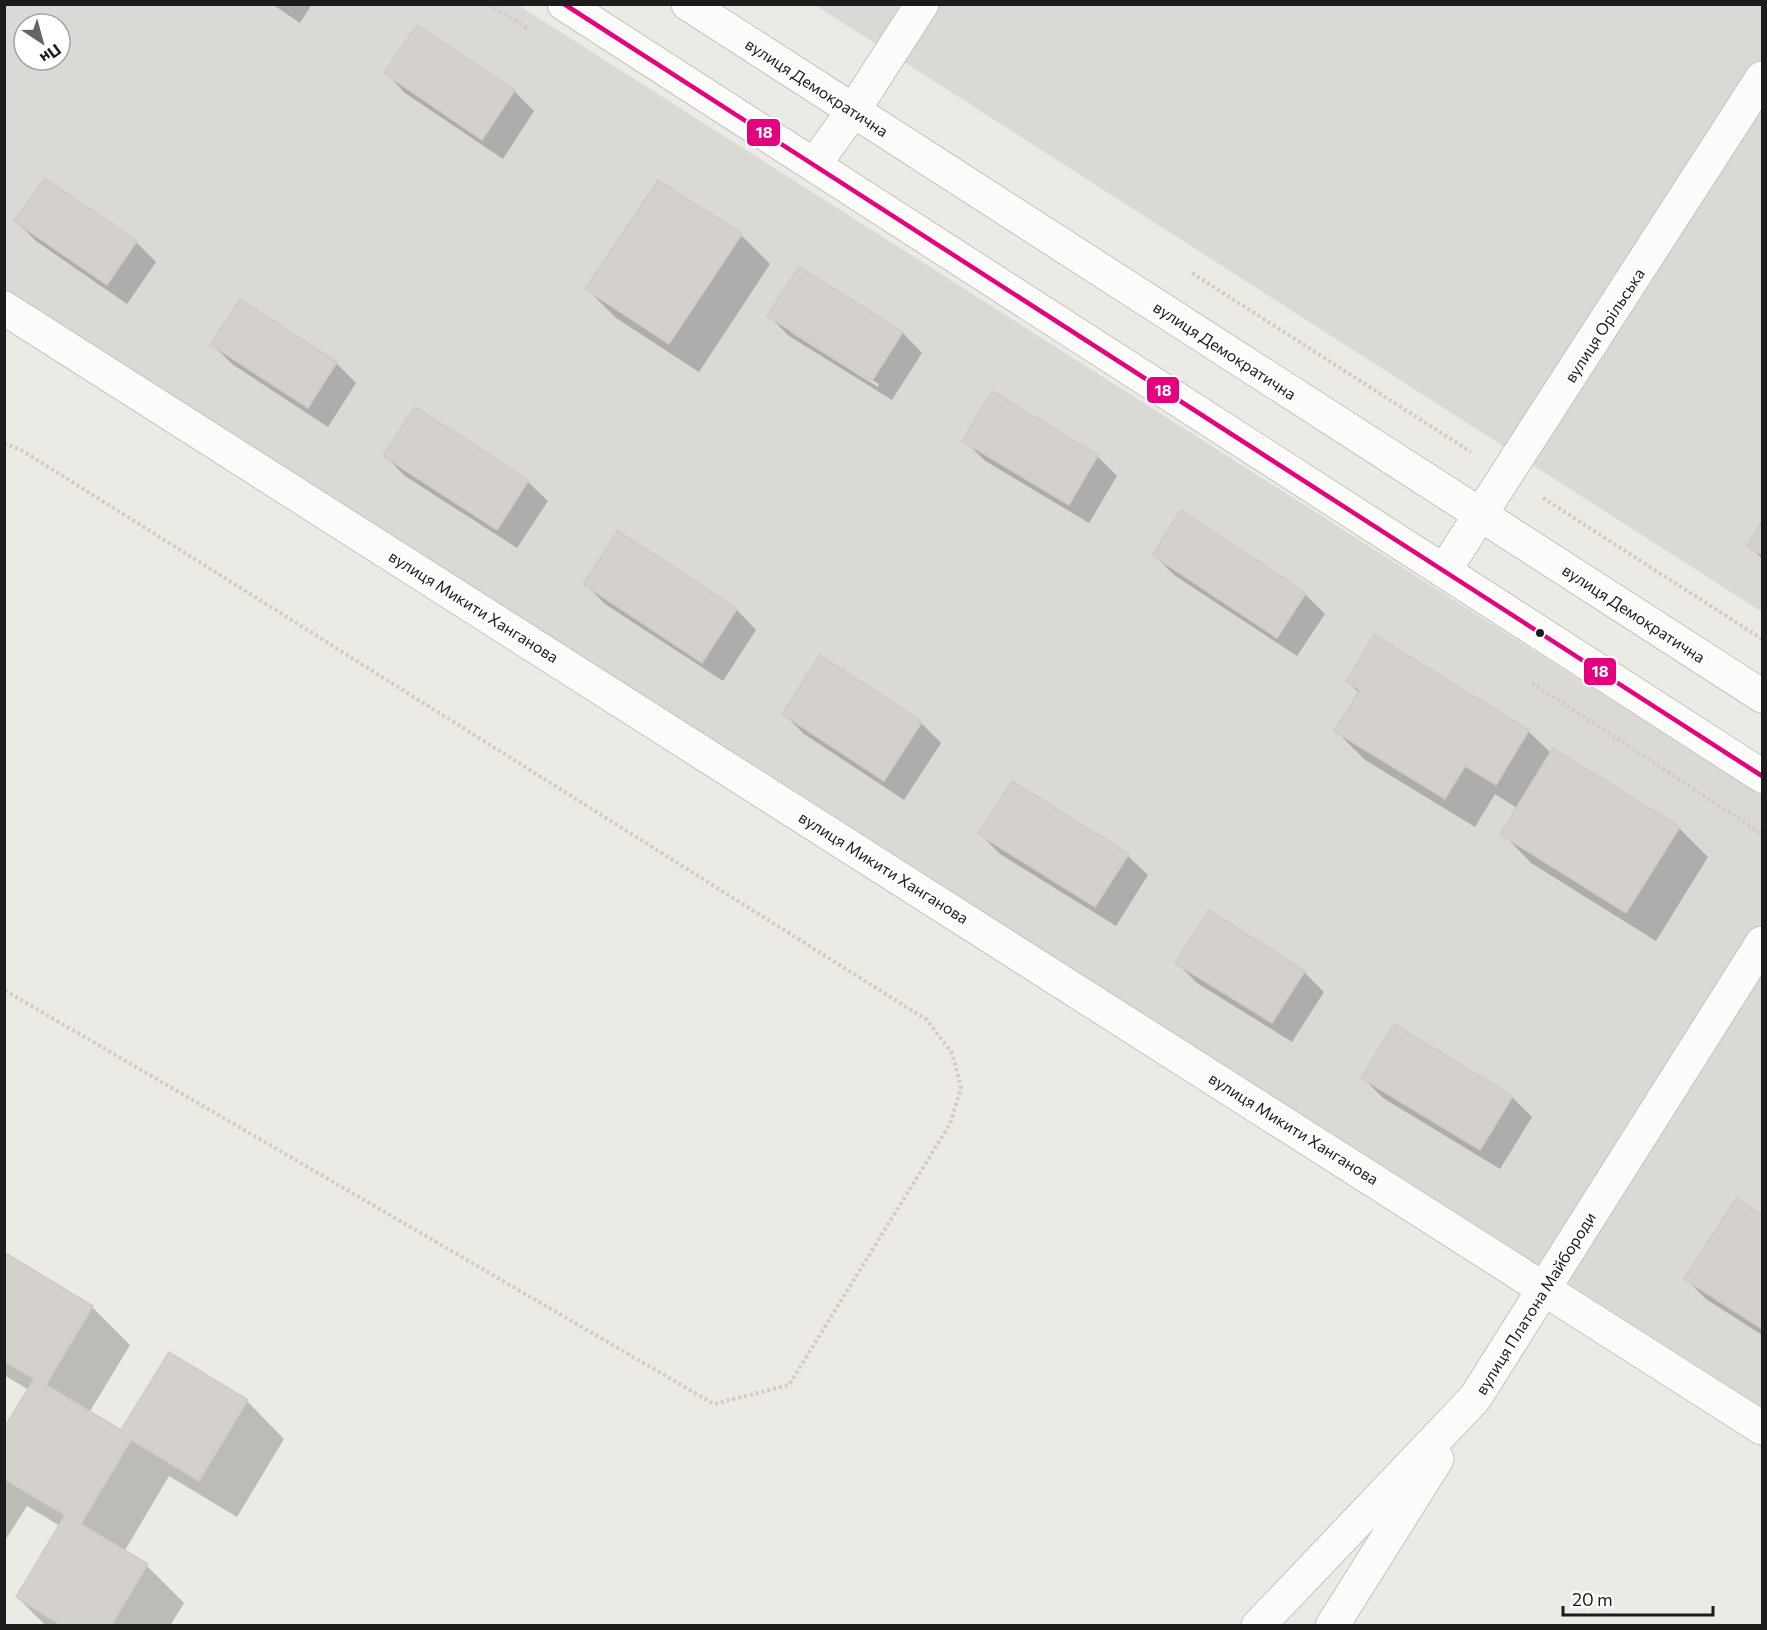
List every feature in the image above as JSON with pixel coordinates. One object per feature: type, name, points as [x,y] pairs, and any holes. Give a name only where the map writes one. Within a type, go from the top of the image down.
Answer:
[{"type":"street","points":[[564,4],[1762,776]]},
{"type":"street","name":"вулиця Демократична","points":[[688,4],[1762,696]]},
{"type":"street","points":[[814,165],[853,111],[922,4]]},
{"type":"street","name":"вулиця Орільська","points":[[1444,571],[1762,78]]},
{"type":"street","name":"вулиця Микити Ханганова","points":[[4,308],[1762,1428]]},
{"type":"street","name":"вулиця Платона Майбороди","points":[[1258,1626],[1475,1398],[1762,943]]},
{"type":"street","points":[[1332,1626],[1475,1398]]},
{"type":"path","points":[[1187,270],[1762,639]]},
{"type":"path","points":[[4,443],[23,451],[927,1020],[952,1053],[961,1088],[950,1124],[789,1385],[714,1404],[4,990]]},
{"type":"shaded area","points":[[4,5],[518,5],[1762,796],[1762,1407],[5,290]]},
{"type":"shaded area","points":[[815,5],[1762,5],[1762,612]]},
{"type":"building","points":[[417,25],[515,90],[482,140],[384,73]]},
{"type":"building","points":[[45,178],[137,241],[107,285],[14,221]]},
{"type":"building","points":[[658,180],[742,234],[669,344],[585,289]]},
{"type":"building","points":[[799,267],[903,332],[872,381],[767,316]]},
{"type":"building","points":[[240,299],[337,362],[308,408],[210,344]]},
{"type":"building","points":[[992,391],[1098,455],[1069,505],[962,441]]},
{"type":"building","points":[[415,407],[529,480],[497,530],[383,456]]},
{"type":"building","points":[[1181,510],[1306,593],[1277,638],[1152,555]]},
{"type":"building","points":[[1762,521],[1762,555],[1747,546]]},
{"type":"building","points":[[618,531],[737,609],[702,663],[583,584]]},
{"type":"building","points":[[1374,635],[1529,730],[1496,785],[1465,766],[1445,799],[1334,731],[1360,690],[1346,682]]},
{"type":"building","points":[[820,655],[922,722],[884,781],[782,714]]},
{"type":"building","points":[[1553,748],[1680,827],[1626,913],[1500,834]]},
{"type":"building","points":[[1012,781],[1129,854],[1095,907],[978,834]]},
{"type":"building","points":[[1209,910],[1305,971],[1272,1023],[1175,963]]},
{"type":"building","points":[[1394,1024],[1513,1096],[1480,1150],[1361,1078]]},
{"type":"building","points":[[1736,1198],[1762,1215],[1762,1329],[1684,1279]]},
{"type":"building","points":[[7,1254],[93,1306],[46,1385],[121,1430],[169,1352],[248,1400],[199,1481],[131,1440],[81,1524],[148,1564],[111,1626],[62,1626],[16,1597],[65,1515],[4,1479],[4,1428],[34,1379],[4,1361],[4,1259]]},
{"type":"transit line","name":"18","points":[[564,4],[1762,776]]}]
